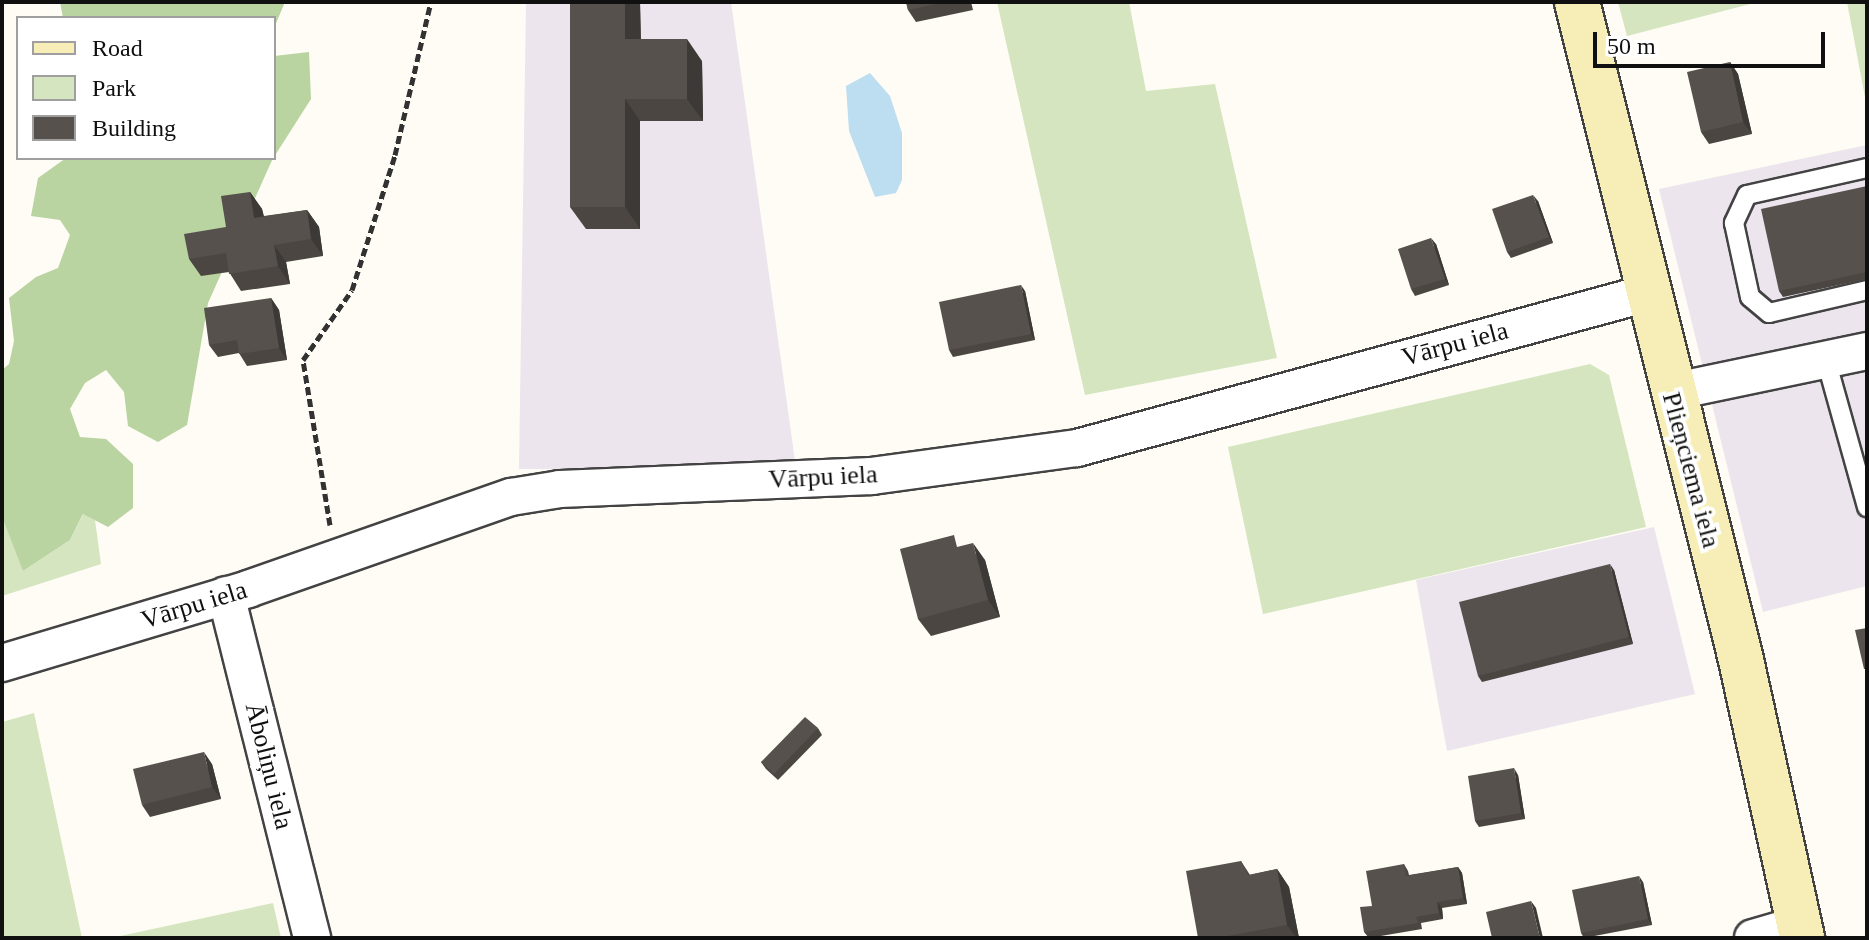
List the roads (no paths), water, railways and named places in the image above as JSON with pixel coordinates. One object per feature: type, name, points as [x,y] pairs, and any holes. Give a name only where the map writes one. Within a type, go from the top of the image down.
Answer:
[{"type":"main road","name":"Plieņciema iela","points":[[1577,2],[1671,392],[1741,660],[1802,931]]},
{"type":"street","name":"Vārpu iela","points":[[2,663],[226,595],[511,497],[560,489],[872,476],[1077,448],[1648,293]]},
{"type":"street","points":[[1671,392],[1867,351]]},
{"type":"street","name":"Āboliņu iela","points":[[226,595],[312,938]]},
{"type":"street","points":[[1753,938],[1802,931]]},
{"type":"lane","points":[[1867,168],[1747,195],[1734,223],[1750,297],[1769,313],[1867,290]]},
{"type":"lane","points":[[1826,360],[1867,507]]},
{"type":"water","points":[[870,73],[890,96],[902,133],[902,180],[896,193],[875,197],[849,131],[846,86]]}]
